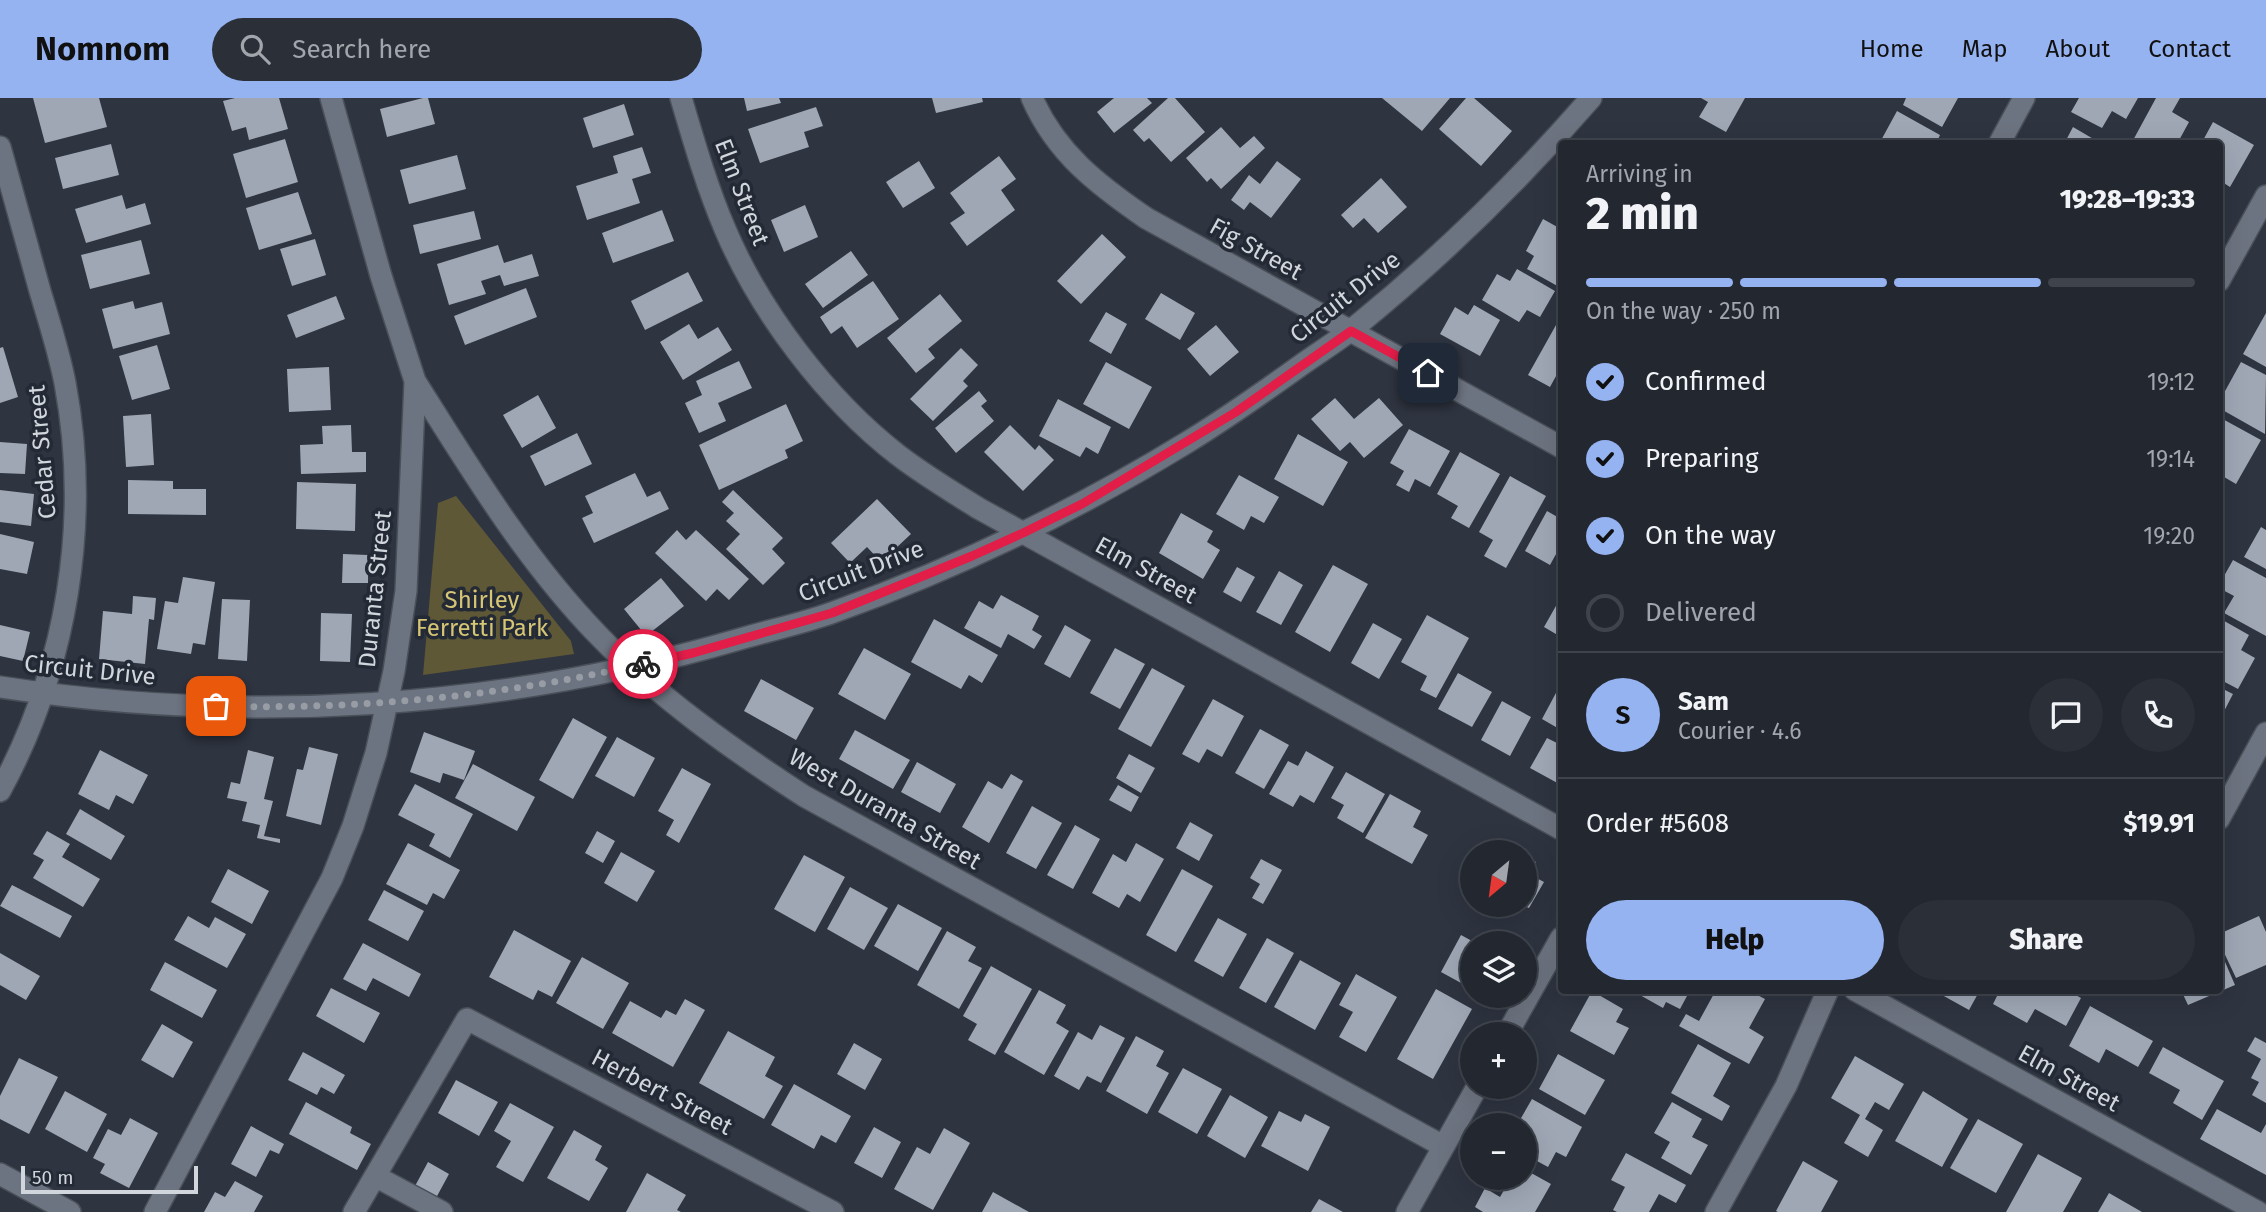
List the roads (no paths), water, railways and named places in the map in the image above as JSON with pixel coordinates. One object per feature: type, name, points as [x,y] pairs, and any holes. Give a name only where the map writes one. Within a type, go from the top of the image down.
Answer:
[{"type":"street","name":"Duranta Street","points":[[155,1212],[332,878],[359,807],[388,704],[406,591],[415,381],[381,276],[331,98]]},
{"type":"street","name":"Elm Street","points":[[681,98],[725,230],[751,282],[803,357],[829,389],[898,455],[935,481],[1023,533],[1558,827]]},
{"type":"street","name":"Fig Street","points":[[1032,98],[1039,114],[1063,150],[1099,185],[1146,218],[1558,445]]},
{"type":"street","name":"Circuit Drive","points":[[0,687],[44,694],[168,704],[264,708],[388,704],[505,690],[632,667],[693,653],[832,613],[972,556],[1082,504],[1236,412],[1351,331],[1438,255],[1492,203],[1591,98]]},
{"type":"street","points":[[2000,140],[2024,98]]},
{"type":"street","name":"Cedar Street","points":[[0,147],[65,384],[76,477],[73,548],[64,608],[44,694],[19,756],[0,790]]},
{"type":"street","points":[[2223,274],[2266,196]]},
{"type":"street","name":"West Duranta Street","points":[[415,381],[478,481],[534,559],[599,636],[632,667],[738,754],[804,796],[1443,1146]]},
{"type":"street","points":[[2223,812],[2266,733]]},
{"type":"street","points":[[1514,1022],[1558,943]]},
{"type":"street","points":[[1716,1212],[1786,1086],[1826,994]]},
{"type":"street","name":"Elm Street","points":[[1862,994],[2258,1212]]},
{"type":"street","name":"Herbert Street","points":[[375,1176],[467,1019],[833,1212]]},
{"type":"street","points":[[1406,1212],[1470,1099]]},
{"type":"street","points":[[0,1174],[70,1212]]},
{"type":"street","points":[[354,1212],[375,1176],[442,1212]]},
{"type":"park label","name":"Shirley Ferretti Park","points":[[482,614]]}]
